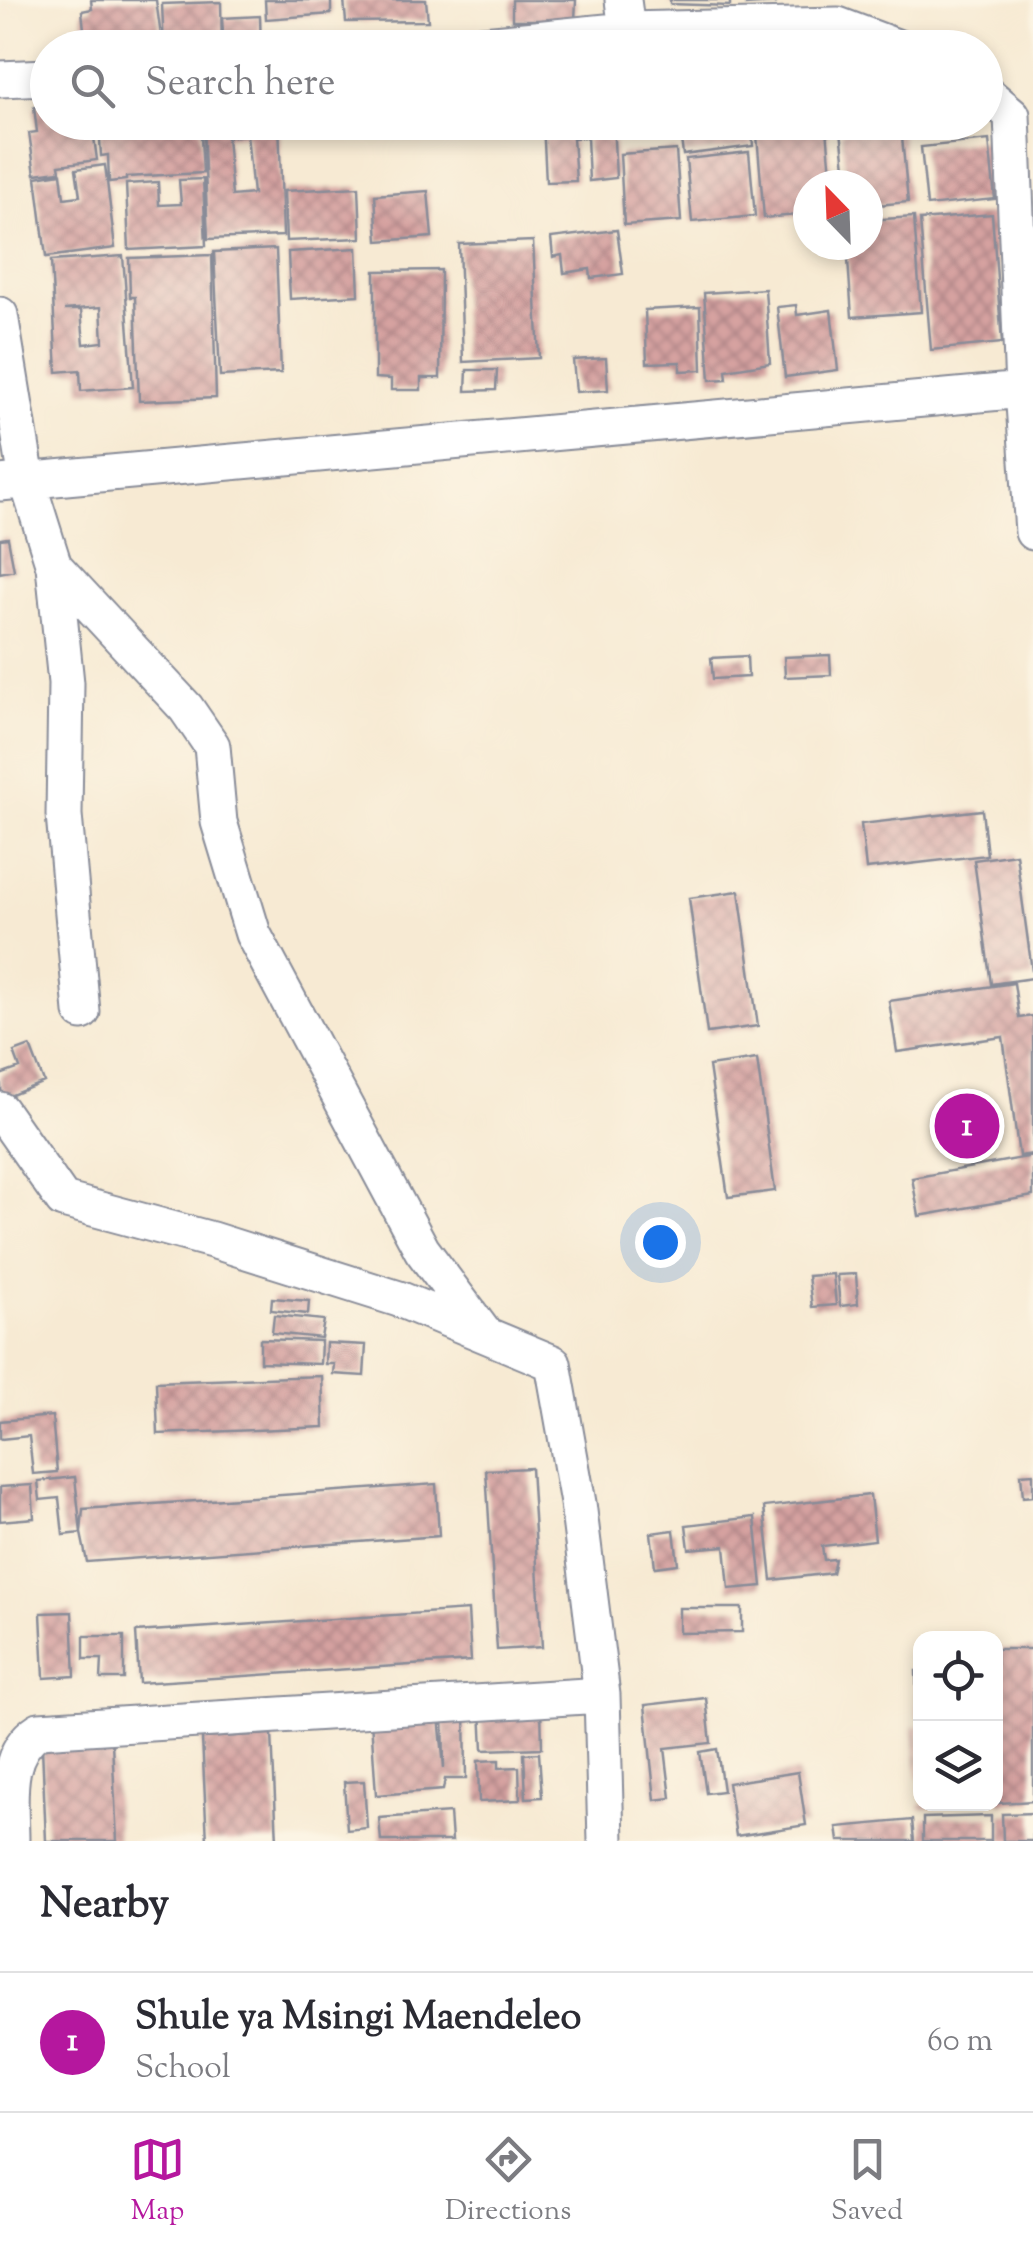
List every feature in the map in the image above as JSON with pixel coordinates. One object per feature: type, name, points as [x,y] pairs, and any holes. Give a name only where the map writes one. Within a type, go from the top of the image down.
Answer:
[{"type":"street","points":[[542,30],[625,15],[838,25],[851,30]]},
{"type":"street","points":[[0,79],[30,78]]},
{"type":"street","points":[[1003,107],[1012,115],[1022,390],[1033,530]]},
{"type":"street","points":[[0,316],[13,482],[54,566],[186,708],[212,746],[218,822],[253,934],[422,1250],[486,1335]]},
{"type":"street","points":[[13,482],[1022,390]]},
{"type":"street","points":[[54,566],[66,682],[64,815],[82,1012]]},
{"type":"street","points":[[0,1110],[62,1200],[212,1240],[380,1293],[553,1363],[578,1503],[602,1695],[606,1841]]},
{"type":"street","points":[[11,1841],[12,1767],[26,1738],[40,1730],[602,1695]]},
{"type":"building","points":[[91,0],[156,0],[160,30],[84,30],[82,11],[92,9]]},
{"type":"building","points":[[265,0],[331,0],[331,14],[266,19]]},
{"type":"building","points":[[344,0],[426,0],[428,21],[346,22]]},
{"type":"building","points":[[512,0],[576,0],[575,20],[512,20]]},
{"type":"building","points":[[670,0],[730,0],[730,6],[670,4]]},
{"type":"building","points":[[746,0],[776,0],[776,3],[746,5]]},
{"type":"building","points":[[221,2],[222,30],[163,30],[162,4]]},
{"type":"building","points":[[260,16],[260,30],[223,30],[222,18]]},
{"type":"building","points":[[30,140],[94,140],[97,160],[59,165],[60,171],[35,174]]},
{"type":"building","points":[[100,140],[201,140],[203,173],[126,177],[109,182],[108,155],[101,156]]},
{"type":"building","points":[[204,140],[227,140],[232,196],[253,194],[248,140],[280,140],[283,236],[208,239]]},
{"type":"building","points":[[544,140],[573,140],[576,181],[546,182]]},
{"type":"building","points":[[587,140],[614,140],[616,178],[589,181]]},
{"type":"building","points":[[681,140],[752,140],[753,146],[683,155]]},
{"type":"building","points":[[757,140],[828,140],[831,170],[793,170],[793,215],[764,218]]},
{"type":"building","points":[[842,140],[902,140],[908,202],[883,204],[883,170],[845,170]]},
{"type":"building","points":[[989,140],[995,199],[927,206],[921,147]]},
{"type":"building","points":[[676,150],[681,221],[624,225],[620,154]]},
{"type":"building","points":[[749,152],[755,216],[692,222],[686,159]]},
{"type":"building","points":[[105,165],[115,248],[46,257],[36,177],[61,173],[64,198],[80,196],[76,169]]},
{"type":"building","points":[[203,179],[206,246],[129,250],[126,184],[158,182],[159,205],[181,204],[179,180]]},
{"type":"building","points":[[359,187],[361,238],[286,241],[284,191]]},
{"type":"building","points":[[428,191],[432,237],[378,241],[375,195]]},
{"type":"building","points":[[992,214],[1002,343],[931,350],[920,220]]},
{"type":"building","points":[[914,217],[921,312],[852,317],[848,260],[883,260],[883,219]]},
{"type":"building","points":[[617,230],[623,274],[591,278],[590,269],[564,273],[562,255],[553,257],[551,238]]},
{"type":"building","points":[[533,241],[539,358],[463,362],[459,244]]},
{"type":"building","points":[[357,248],[359,295],[290,299],[288,252]]},
{"type":"building","points":[[276,249],[281,373],[220,376],[214,252]]},
{"type":"building","points":[[212,255],[216,398],[139,401],[135,297],[130,297],[129,258]]},
{"type":"building","points":[[123,256],[133,387],[81,391],[80,370],[57,372],[51,261]],"holes":[[[101,307],[103,342],[84,344],[81,310],[64,310]]]},
{"type":"building","points":[[441,270],[440,378],[421,378],[421,390],[391,390],[391,379],[375,378],[375,271]]},
{"type":"building","points":[[765,289],[770,363],[726,370],[727,379],[710,380],[704,293]]},
{"type":"building","points":[[796,305],[797,315],[831,310],[838,370],[785,377],[777,307]]},
{"type":"building","points":[[700,307],[702,370],[680,371],[680,362],[647,363],[645,310]]},
{"type":"building","points":[[606,358],[608,390],[576,392],[573,360]]},
{"type":"building","points":[[467,370],[497,370],[496,390],[466,391]]},
{"type":"building","points":[[8,538],[14,570],[0,573],[0,539]]},
{"type":"building","points":[[830,655],[831,675],[785,677],[784,657]]},
{"type":"building","points":[[747,656],[748,677],[713,679],[711,658]]},
{"type":"building","points":[[982,810],[987,855],[866,869],[861,824]]},
{"type":"building","points":[[1016,854],[1033,978],[991,984],[974,860]]},
{"type":"building","points":[[739,891],[758,1026],[707,1033],[689,898]]},
{"type":"building","points":[[1014,983],[1019,1018],[1033,1016],[1033,1154],[1019,1156],[1003,1037],[897,1052],[889,1001]]},
{"type":"building","points":[[30,1046],[44,1082],[2,1099],[0,1075],[20,1068],[14,1052]]},
{"type":"building","points":[[757,1059],[775,1191],[728,1197],[709,1066]]},
{"type":"building","points":[[1033,1156],[1033,1196],[919,1216],[912,1178]]},
{"type":"building","points":[[833,1274],[836,1305],[812,1307],[808,1276]]},
{"type":"building","points":[[856,1274],[858,1304],[840,1306],[837,1275]]},
{"type":"building","points":[[272,1298],[309,1301],[308,1314],[271,1310]]},
{"type":"building","points":[[274,1315],[324,1320],[321,1338],[272,1333]]},
{"type":"building","points":[[260,1339],[321,1341],[320,1364],[260,1362]]},
{"type":"building","points":[[326,1343],[366,1345],[364,1376],[333,1374],[334,1364],[325,1364]]},
{"type":"building","points":[[322,1376],[324,1427],[158,1434],[156,1382]]},
{"type":"building","points":[[52,1416],[57,1472],[33,1474],[29,1436],[0,1439],[0,1421]]},
{"type":"building","points":[[531,1468],[542,1647],[497,1650],[486,1470]]},
{"type":"building","points":[[1033,1473],[1033,1496],[1023,1497],[1021,1474]]},
{"type":"building","points":[[75,1477],[81,1533],[63,1535],[59,1498],[40,1500],[38,1481]]},
{"type":"building","points":[[436,1484],[439,1536],[87,1562],[81,1533],[83,1509]]},
{"type":"building","points":[[32,1485],[34,1518],[0,1521],[0,1487]]},
{"type":"building","points":[[870,1495],[875,1540],[822,1546],[824,1560],[835,1559],[832,1573],[772,1580],[764,1507]]},
{"type":"building","points":[[755,1517],[762,1586],[729,1589],[725,1546],[689,1549],[686,1525]]},
{"type":"building","points":[[674,1530],[678,1564],[655,1567],[651,1533]]},
{"type":"building","points":[[679,1608],[742,1608],[742,1632],[679,1633]]},
{"type":"building","points":[[468,1610],[471,1661],[139,1683],[136,1632]]},
{"type":"building","points":[[72,1612],[75,1676],[44,1678],[41,1613]]},
{"type":"building","points":[[84,1636],[124,1636],[124,1679],[101,1679],[102,1659],[84,1659]]},
{"type":"building","points":[[1003,1649],[1033,1649],[1033,1801],[1003,1803]]},
{"type":"building","points":[[706,1698],[711,1743],[665,1748],[671,1798],[655,1800],[645,1705]]},
{"type":"building","points":[[465,1706],[466,1779],[445,1779],[443,1790],[376,1795],[371,1720],[439,1716],[444,1768],[443,1707]]},
{"type":"building","points":[[541,1707],[542,1748],[483,1750],[481,1709]]},
{"type":"building","points":[[272,1734],[277,1841],[207,1841],[202,1738]]},
{"type":"building","points":[[112,1743],[117,1841],[46,1841],[42,1747]]},
{"type":"building","points":[[717,1749],[723,1791],[706,1793],[700,1752]]},
{"type":"building","points":[[539,1753],[542,1797],[526,1798],[524,1754]]},
{"type":"building","points":[[499,1760],[499,1768],[519,1767],[520,1800],[479,1802],[478,1761]]},
{"type":"building","points":[[798,1772],[806,1825],[736,1836],[728,1783]]},
{"type":"building","points":[[364,1781],[367,1828],[347,1830],[344,1782]]},
{"type":"building","points":[[450,1813],[452,1841],[381,1841],[379,1818]]},
{"type":"building","points":[[1033,1813],[1033,1841],[1003,1841],[1002,1814]]},
{"type":"building","points":[[991,1816],[991,1841],[923,1841],[923,1818]]},
{"type":"building","points":[[912,1820],[914,1841],[839,1841],[837,1827]]},
{"type":"place","name":"Shule ya Msingi Maendeleo","points":[[967,1126]]}]
